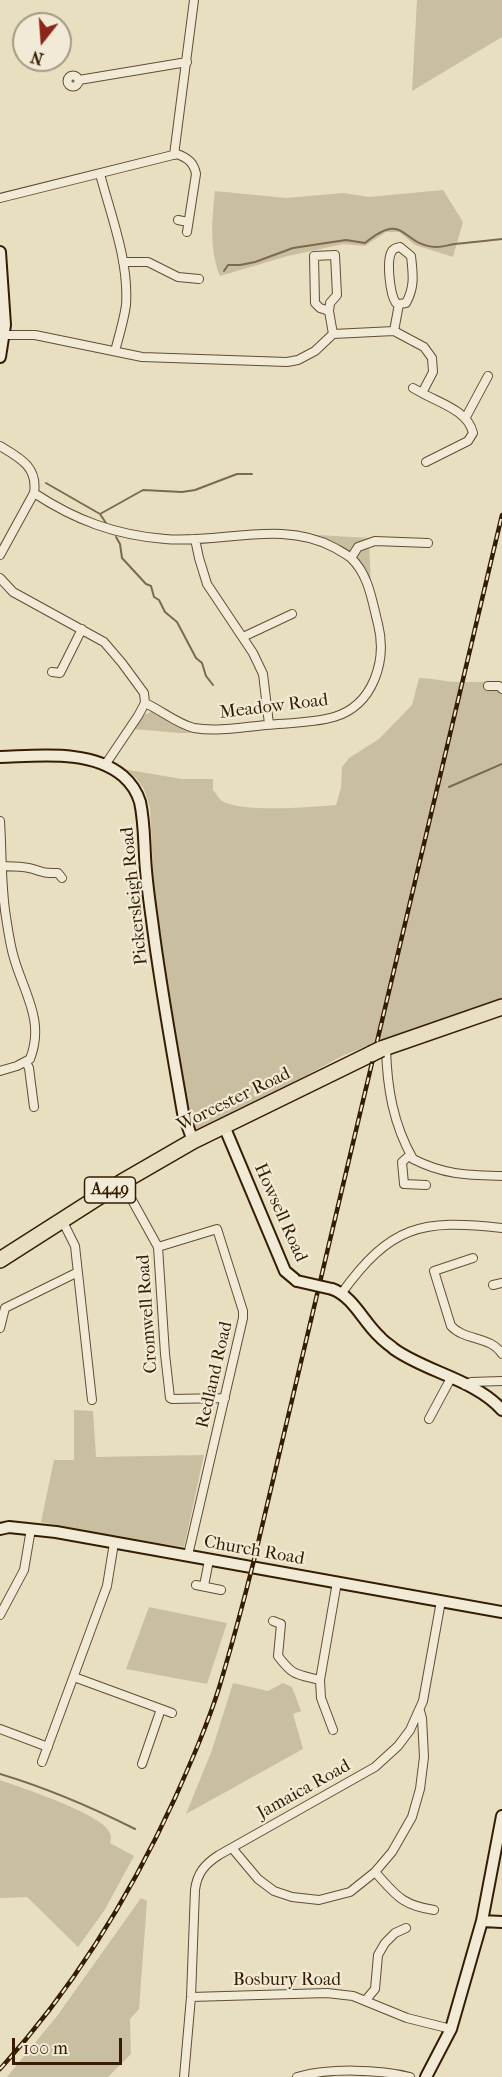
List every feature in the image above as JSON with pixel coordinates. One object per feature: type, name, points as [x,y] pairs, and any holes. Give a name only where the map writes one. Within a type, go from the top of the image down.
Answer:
[{"type":"highway","name":"Worcester Road","points":[[0,1260],[63,1222],[122,1182],[193,1141],[379,1050],[502,1007]]},
{"type":"street","points":[[176,154],[194,0]]},
{"type":"street","points":[[79,80],[187,62]]},
{"type":"street","points":[[0,198],[176,154],[190,161],[195,167],[196,174],[187,232]]},
{"type":"street","points":[[100,174],[123,262],[126,306],[116,351]]},
{"type":"street","points":[[178,220],[188,222]]},
{"type":"street","points":[[400,247],[411,256],[414,277],[412,291],[406,303],[399,304],[392,297],[390,253],[393,249],[400,247]]},
{"type":"street","points":[[0,252],[4,335],[0,357]]},
{"type":"street","points":[[329,311],[320,308],[315,303],[314,256],[335,255],[337,295],[330,303],[329,311],[333,334]]},
{"type":"street","points":[[123,262],[148,262],[178,277],[199,279]]},
{"type":"street","points":[[394,331],[399,304]]},
{"type":"street","points":[[4,335],[35,335],[148,358],[287,362],[298,360],[315,351],[333,334],[394,331],[424,347],[432,357],[433,372],[422,393]]},
{"type":"street","points":[[466,417],[488,376]]},
{"type":"street","points":[[413,388],[466,417],[471,426],[472,437],[468,441],[426,462]]},
{"type":"street","points":[[0,446],[30,467],[35,484],[34,493],[0,555]]},
{"type":"street","name":"Meadow Road","points":[[34,493],[88,523],[111,530],[165,540],[258,534],[293,536],[326,543],[351,558],[366,579],[380,634],[381,660],[375,681],[360,701],[336,717],[212,729],[197,728],[190,727],[146,703]]},
{"type":"street","points":[[195,539],[207,584],[243,637],[263,674],[269,724]]},
{"type":"street","points":[[351,558],[358,547],[375,541],[428,543]]},
{"type":"street","points":[[1,584],[104,642],[144,693],[146,703],[105,765]]},
{"type":"street","points":[[243,637],[292,614]]},
{"type":"street","points":[[59,674],[82,629]]},
{"type":"street","points":[[488,686],[499,686],[502,689]]},
{"type":"street","name":"Pickersleigh Road","points":[[0,757],[79,758],[105,765],[123,777],[134,789],[139,799],[143,818],[145,859],[156,948],[183,1113],[193,1141]]},
{"type":"street","points":[[0,821],[6,914],[13,957],[35,1015],[34,1047],[30,1059],[0,1071]]},
{"type":"street","points":[[3,866],[23,867],[42,873],[60,872]]},
{"type":"street","points":[[379,1050],[393,1112],[412,1159],[432,1169],[457,1175],[502,1176]]},
{"type":"street","points":[[26,1062],[31,1076],[34,1106]]},
{"type":"street","name":"Howsell Road","points":[[224,1126],[285,1271],[297,1281],[336,1291]]},
{"type":"street","points":[[410,1155],[402,1162],[404,1184],[426,1185]]},
{"type":"street","name":"Cromwell Road","points":[[122,1182],[158,1247],[170,1398],[225,1398]]},
{"type":"street","points":[[63,1222],[75,1246],[76,1273],[92,1400]]},
{"type":"street","points":[[502,1228],[458,1223],[414,1229],[390,1241],[336,1291],[388,1344],[410,1359],[479,1392],[502,1410]]},
{"type":"street","name":"Redland Road","points":[[158,1247],[214,1229],[219,1231],[244,1315],[188,1556]]},
{"type":"street","points":[[473,1258],[434,1270],[437,1281],[451,1326],[457,1332],[498,1347],[502,1354]]},
{"type":"street","points":[[0,1328],[5,1308],[76,1273]]},
{"type":"street","points":[[492,1285],[502,1283]]},
{"type":"street","points":[[429,1419],[451,1378]]},
{"type":"street","points":[[465,1385],[471,1382],[502,1381]]},
{"type":"street","name":"Church Road","points":[[0,1529],[31,1529],[114,1542],[502,1612]]},
{"type":"street","points":[[0,1615],[24,1570],[31,1529]]},
{"type":"street","points":[[42,1762],[107,1586],[114,1542]]},
{"type":"street","points":[[209,1560],[200,1586],[221,1590]]},
{"type":"street","points":[[333,1730],[321,1698],[320,1680],[337,1582]]},
{"type":"street","name":"Jamaica Road","points":[[184,2077],[191,1997],[196,1883],[202,1868],[219,1855],[375,1767],[398,1746],[420,1712],[441,1601]]},
{"type":"street","points":[[273,1621],[281,1624],[278,1656],[287,1669],[292,1673],[320,1680]]},
{"type":"street","points":[[74,1677],[172,1713]]},
{"type":"street","points":[[142,1764],[161,1709]]},
{"type":"street","points":[[232,1848],[258,1879],[274,1891],[292,1897],[319,1900],[350,1892],[375,1872],[400,1840],[417,1803],[424,1757],[420,1712]]},
{"type":"street","points":[[0,1729],[48,1747]]},
{"type":"street","points":[[426,2077],[451,2029],[482,1921],[502,1816]]},
{"type":"street","points":[[375,1872],[400,1900],[412,1906],[434,1910]]},
{"type":"street","points":[[482,1921],[502,1923]]},
{"type":"street","points":[[365,2001],[375,1989],[378,1955],[395,1933],[406,1928]]},
{"type":"street","name":"Bosbury Road","points":[[191,1997],[327,1993],[353,1996],[407,2018],[451,2029]]},
{"type":"street","points":[[297,2077],[308,2074],[371,2071],[410,2077]]},
{"type":"street","points":[[358,2077],[371,2071]]},
{"type":"shaded area","points":[[417,0],[502,0],[502,37],[412,91]]},
{"type":"shaded area","points":[[443,190],[463,222],[453,257],[415,245],[399,232],[386,232],[365,246],[343,244],[288,256],[220,276],[213,245],[215,191],[286,198],[344,193],[369,197]]},
{"type":"shaded area","points":[[302,534],[369,538],[371,585],[357,563],[344,550],[327,541]]},
{"type":"shaded area","points":[[419,678],[453,682],[502,683],[502,999],[344,1055],[210,1127],[197,1129],[189,1122],[160,941],[154,888],[150,808],[144,789],[136,778],[123,769],[182,779],[213,779],[213,790],[221,800],[232,805],[278,808],[336,805],[341,788],[342,767],[349,758],[379,739],[412,705]]},
{"type":"shaded area","points":[[157,712],[205,733],[133,729],[144,715]]},
{"type":"shaded area","points":[[74,1410],[93,1411],[96,1457],[204,1455],[184,1547],[41,1522],[54,1460],[74,1460]]},
{"type":"shaded area","points":[[149,1607],[227,1623],[207,1684],[126,1669]]},
{"type":"shaded area","points":[[233,1683],[268,1691],[283,1683],[292,1687],[301,1711],[293,1714],[303,1749],[186,1814],[212,1750]]},
{"type":"shaded area","points":[[0,1780],[58,1801],[89,1816],[108,1830],[111,1836],[110,1843],[134,1856],[104,1911],[78,1947],[27,1897],[0,1898]]},
{"type":"shaded area","points":[[141,1898],[147,1901],[139,2009],[130,2019],[131,2054],[108,2077],[7,2077],[57,2016]]},
{"type":"waterway","points":[[224,271],[228,265],[255,262],[293,248],[346,240],[365,243],[388,229],[396,229],[416,241],[436,247],[502,239]]},
{"type":"waterway","points":[[100,514],[143,490],[182,492],[195,490],[237,474],[252,474]]},
{"type":"waterway","points":[[46,483],[100,514],[106,523]]},
{"type":"waterway","points":[[116,537],[120,544],[122,558],[146,584],[151,586],[154,597],[159,600],[165,612],[177,622],[213,685]]},
{"type":"waterway","points":[[449,787],[502,764]]},
{"type":"waterway","points":[[0,1774],[35,1785],[135,1829]]},
{"type":"railway","points":[[0,2069],[52,2007],[119,1906],[175,1798],[219,1688],[255,1556],[502,515]]}]
